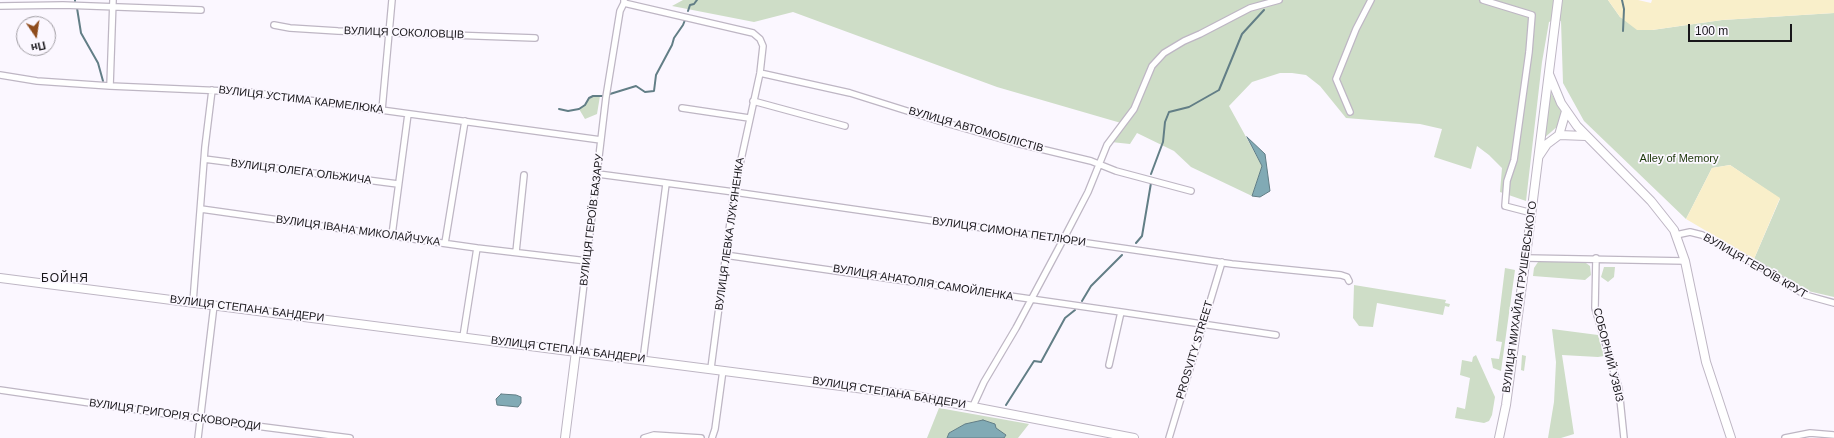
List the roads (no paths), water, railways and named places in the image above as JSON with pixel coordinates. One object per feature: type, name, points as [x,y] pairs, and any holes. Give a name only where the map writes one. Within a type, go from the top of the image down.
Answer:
[{"type":"street","points":[[382,110],[392,0]]},
{"type":"street","points":[[973,406],[984,382],[1016,328],[1063,240],[1111,140],[1134,109],[1150,70],[1164,53],[1184,41],[1250,8],[1279,0]]},
{"type":"street","points":[[1350,112],[1336,79],[1356,29],[1371,0]]},
{"type":"street","points":[[1483,0],[1532,15],[1529,52],[1514,160],[1507,182],[1505,206],[1532,213]]},
{"type":"street","name":"ВУЛИЦЯ МИХАЙЛА ГРУШЕВСЬКОГО","points":[[1500,438],[1532,213],[1558,0]]},
{"type":"street","name":"ВУЛИЦЯ ЛЕВКА ЛУК'ЯНЕНКА","points":[[624,1],[753,33],[760,39],[763,50],[760,73],[734,192],[711,368]]},
{"type":"street","name":"ВУЛИЦЯ ГЕРОЇВ БАЗАРУ","points":[[565,438],[598,174],[606,97],[615,34],[620,11],[624,1]]},
{"type":"street","points":[[110,86],[112,3]]},
{"type":"street","points":[[0,6],[112,3],[201,10]]},
{"type":"street","name":"ВУЛИЦЯ СОКОЛОВЦІВ","points":[[274,25],[290,28],[388,33],[535,38]]},
{"type":"street","name":"ВУЛИЦЯ АВТОМОБІЛІСТІВ","points":[[760,73],[850,94],[939,122],[1016,143],[1091,161],[1191,191]]},
{"type":"street","points":[[1549,74],[1566,111],[1586,136],[1655,205],[1676,234],[1685,260],[1706,362],[1731,438]]},
{"type":"street","name":"ВУЛИЦЯ УСТИМА КАРМЕЛЮКА","points":[[0,75],[37,81],[110,86],[249,92],[601,140]]},
{"type":"street","points":[[193,302],[204,160],[212,90]]},
{"type":"street","points":[[753,101],[845,126]]},
{"type":"street","points":[[682,108],[749,118]]},
{"type":"street","points":[[1539,157],[1547,144],[1559,135],[1566,111]]},
{"type":"street","points":[[392,235],[408,114]]},
{"type":"street","points":[[445,243],[465,121]]},
{"type":"street","points":[[1559,135],[1586,136]]},
{"type":"street","name":"ВУЛИЦЯ ОЛЕГА ОЛЬЖИЧА","points":[[204,160],[398,184]]},
{"type":"street","name":"ВУЛИЦЯ СИМОНА ПЕТЛЮРИ","points":[[598,174],[1222,262],[1340,275],[1347,277],[1349,281]]},
{"type":"street","points":[[516,252],[524,175]]},
{"type":"street","points":[[643,360],[666,184]]},
{"type":"street","name":"ВУЛИЦЯ ІВАНА МИКОЛАЙЧУКА","points":[[201,209],[478,248],[587,261]]},
{"type":"street","name":"ВУЛИЦЯ ГЕРОЇВ КРУТ","points":[[1676,234],[1690,232],[1702,235],[1766,270],[1805,295],[1834,303]]},
{"type":"street","points":[[463,337],[478,248]]},
{"type":"street","name":"ВУЛИЦЯ АНАТОЛІЯ САМОЙЛЕНКА","points":[[725,255],[1276,335]]},
{"type":"street","points":[[1526,258],[1685,260]]},
{"type":"street","name":"СОБОРНИЙ УЗВІЗ","points":[[1596,258],[1595,297],[1597,319],[1619,389],[1624,438]]},
{"type":"street","name":"PROSVITY STREET","points":[[1169,438],[1222,262]]},
{"type":"street","name":"ВУЛИЦЯ СТЕПАНА БАНДЕРИ","points":[[0,278],[711,368],[911,395],[1134,438]]},
{"type":"street","points":[[198,438],[214,305]]},
{"type":"street","points":[[1109,364],[1121,312]]},
{"type":"street","points":[[712,438],[715,430],[723,370]]},
{"type":"street","name":"ВУЛИЦЯ ГРИГОРІЯ СКОВОРОДИ","points":[[0,390],[201,419],[350,438]]},
{"type":"street","points":[[1785,438],[1810,433],[1834,435]]},
{"type":"street","points":[[644,438],[654,435],[702,438]]},
{"type":"water","points":[[1247,137],[1265,154],[1270,191],[1260,197],[1252,196],[1262,166]]},
{"type":"water","points":[[501,394],[516,395],[521,397],[521,403],[518,407],[497,405],[496,399]]},
{"type":"water","points":[[983,420],[995,424],[996,428],[1006,435],[1004,438],[947,438],[949,433],[965,424]]},
{"type":"waterway","points":[[688,11],[690,5],[694,4],[697,0]]},
{"type":"waterway","points":[[1622,0],[1624,9],[1623,31]]},
{"type":"waterway","points":[[77,8],[81,33],[98,63],[103,81]]},
{"type":"waterway","points":[[1151,174],[1163,142],[1165,122],[1169,112],[1189,107],[1219,90],[1242,34],[1264,10]]},
{"type":"waterway","points":[[610,94],[636,86],[645,92],[654,91],[656,75],[672,45],[674,38],[685,20]]},
{"type":"waterway","points":[[559,109],[568,111],[579,109],[585,105],[589,98],[593,96],[602,96]]},
{"type":"waterway","points":[[1136,243],[1142,236],[1151,183]]},
{"type":"waterway","points":[[1082,301],[1091,286],[1122,255]]},
{"type":"waterway","points":[[1006,405],[1034,361],[1041,362],[1065,318],[1075,310]]},
{"type":"district","name":"БОЙНЯ","points":[[65,279]]},
{"type":"park label","name":"Alley of Memory","points":[[1679,159]]}]
